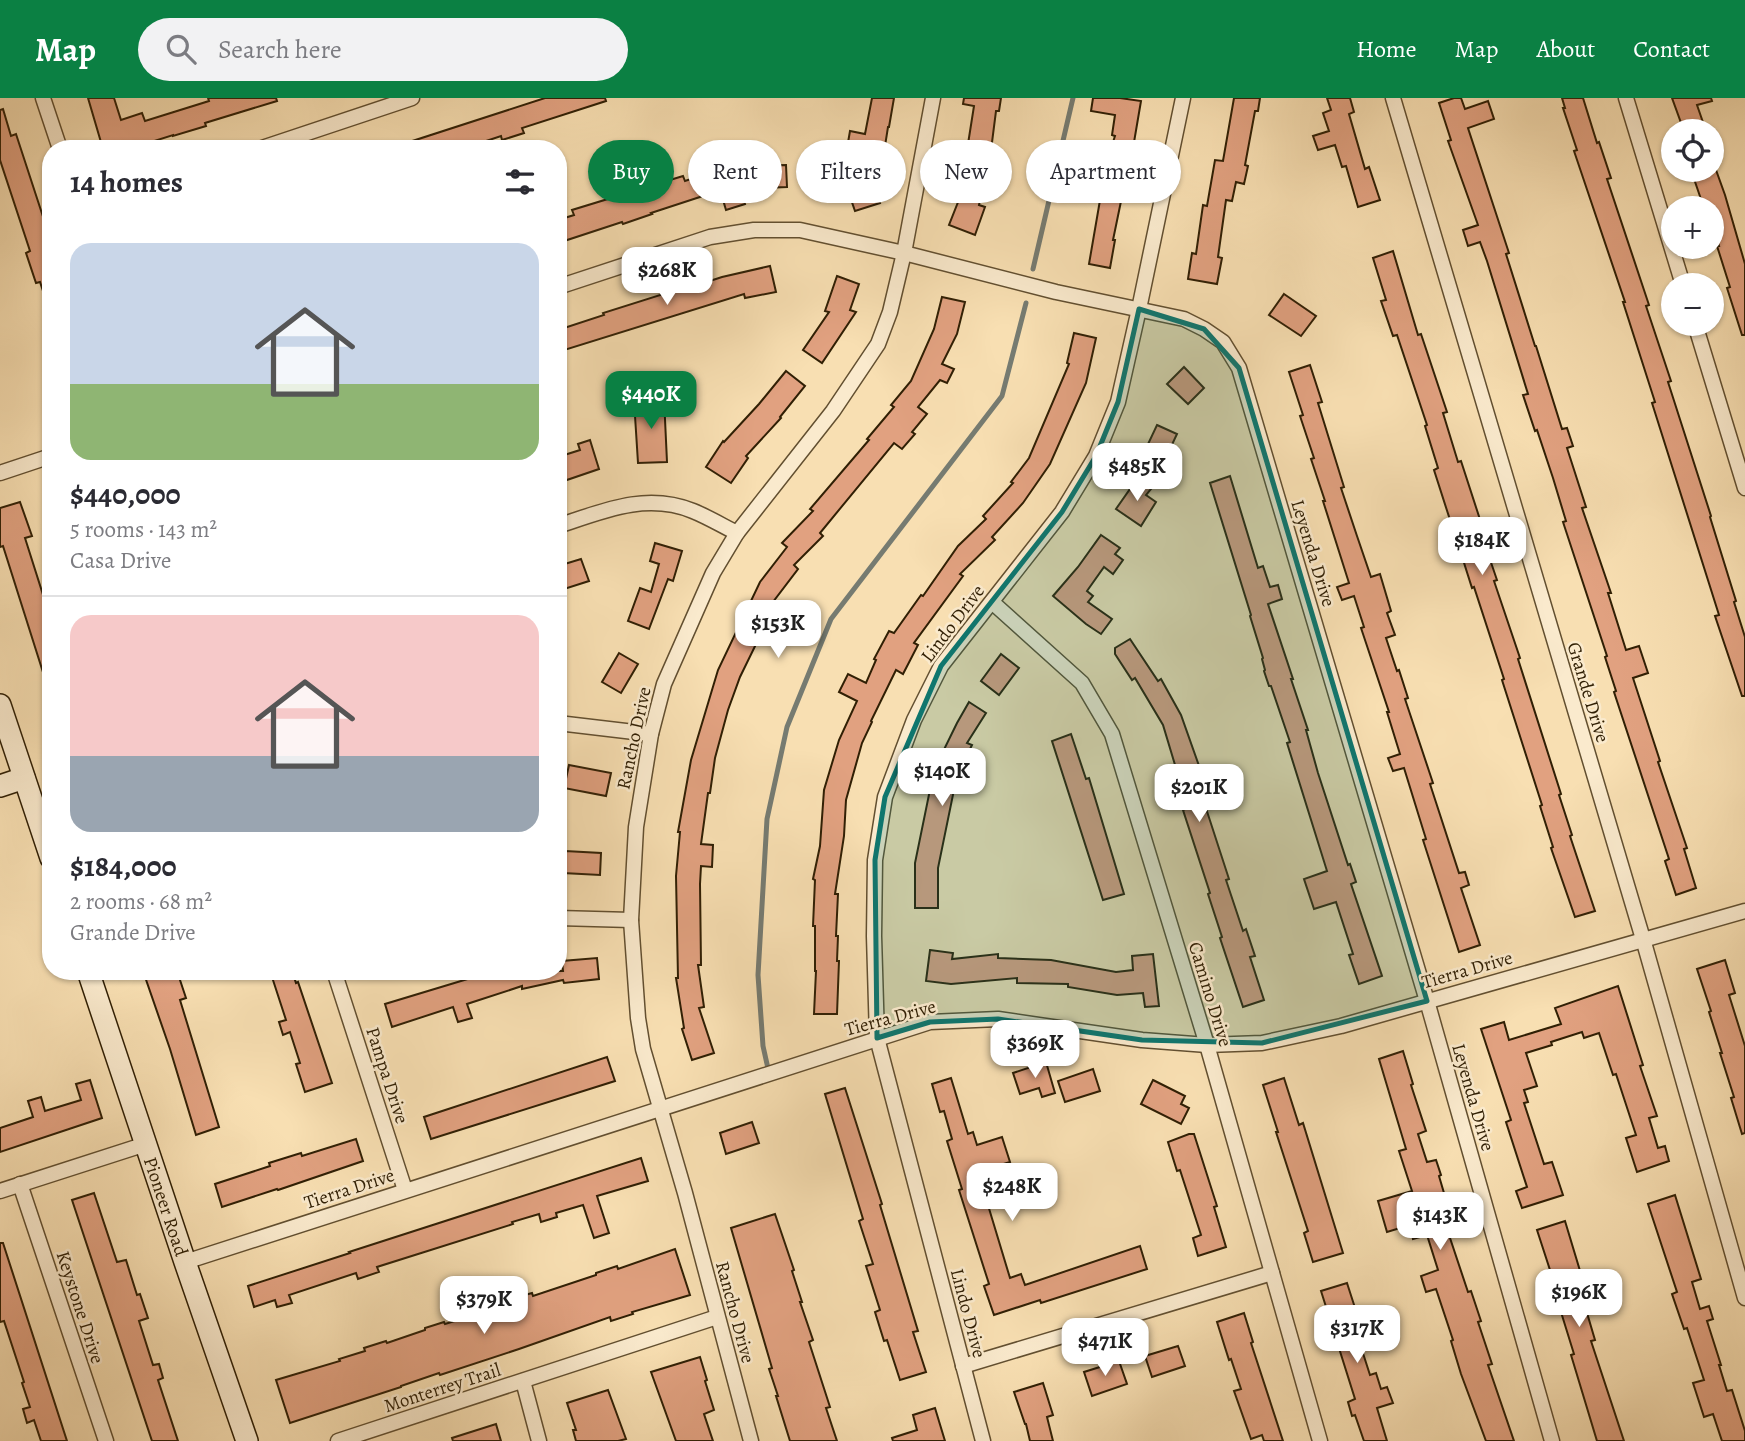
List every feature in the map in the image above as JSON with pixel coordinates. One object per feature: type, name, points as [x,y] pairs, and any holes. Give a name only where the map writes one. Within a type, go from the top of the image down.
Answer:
[{"type":"main road","points":[[0,705],[42,831]]},
{"type":"main road","points":[[0,786],[24,778]]},
{"type":"main road","name":"Pioneer Road","points":[[91,980],[247,1441]]},
{"type":"street","points":[[43,98],[57,140]]},
{"type":"street","points":[[286,140],[412,98]]},
{"type":"street","name":"Rancho Drive","points":[[751,1441],[685,1193],[643,1049],[638,1018],[631,919],[636,827],[652,734],[664,684],[713,573],[737,533],[833,411],[878,344],[890,313],[904,253],[933,98]]},
{"type":"street","name":"Lindo Drive","points":[[983,1441],[877,1038],[874,860],[885,797],[914,720],[941,666],[1062,512],[1096,456],[1118,402],[1183,98]]},
{"type":"street","name":"Grande Drive","points":[[1393,98],[1643,939],[1745,1297]]},
{"type":"street","points":[[1626,98],[1679,273]]},
{"type":"street","name":"Leyenda Drive","points":[[567,284],[710,237],[754,230],[800,230],[904,253],[1056,292],[1184,319],[1205,328],[1223,342],[1239,368],[1427,1001],[1552,1441]]},
{"type":"street","points":[[1699,336],[1745,488]]},
{"type":"street","points":[[0,473],[42,459]]},
{"type":"street","points":[[567,523],[616,507],[654,502],[691,510],[737,533]]},
{"type":"street","name":"Camino Drive","points":[[992,602],[1083,683],[1112,734],[1207,1045],[1320,1441]]},
{"type":"street","points":[[567,724],[652,734]]},
{"type":"street","name":"Tierra Drive","points":[[185,1262],[930,1022],[999,1018],[1142,1040],[1207,1045],[1262,1043],[1340,1026],[1745,911]]},
{"type":"street","points":[[567,918],[631,919]]},
{"type":"street","name":"Pampa Drive","points":[[341,980],[405,1190]]},
{"type":"street","points":[[0,1191],[146,1144]]},
{"type":"street","name":"Keystone Drive","points":[[20,1185],[106,1441]]},
{"type":"street","points":[[963,1366],[1272,1273]]},
{"type":"street","name":"Monterrey Trail","points":[[338,1441],[718,1317]]},
{"type":"street","points":[[523,1381],[539,1441]]},
{"type":"highlighted area","points":[[1139,309],[1204,329],[1239,368],[1427,1001],[1262,1043],[1142,1040],[998,1019],[930,1022],[877,1038],[875,860],[885,797],[941,666],[1062,512],[1096,456],[1118,402]]},
{"type":"building","points":[[88,98],[114,98],[121,120],[142,113],[145,121],[209,101],[208,98],[276,98],[277,101],[157,140],[100,140]]},
{"type":"building","points":[[545,98],[605,98],[606,101],[522,128],[524,133],[502,140],[501,136],[489,140],[416,140]]},
{"type":"building","points":[[872,98],[894,98],[886,140],[848,140],[850,131],[865,134]]},
{"type":"building","points":[[964,98],[1001,98],[999,111],[996,111],[992,140],[969,140],[974,106],[963,104]]},
{"type":"building","points":[[1093,98],[1141,101],[1134,140],[1114,140],[1115,115],[1091,111]]},
{"type":"building","points":[[1234,98],[1260,98],[1258,111],[1255,111],[1244,184],[1236,182],[1232,201],[1226,200],[1218,257],[1222,258],[1217,284],[1188,279],[1192,253],[1196,254],[1203,205],[1207,206],[1215,160],[1223,161]]},
{"type":"building","points":[[1327,98],[1350,98],[1354,112],[1349,114],[1365,169],[1369,167],[1380,200],[1358,207],[1346,166],[1342,167],[1335,145],[1318,150],[1313,136],[1329,131],[1323,113],[1331,110]]},
{"type":"building","points":[[1461,98],[1465,109],[1488,101],[1494,119],[1468,128],[1562,429],[1567,428],[1573,446],[1567,448],[1586,507],[1582,508],[1611,593],[1608,593],[1626,650],[1639,646],[1648,673],[1633,678],[1687,848],[1684,849],[1696,888],[1676,895],[1665,861],[1669,859],[1614,692],[1616,691],[1605,657],[1607,656],[1563,522],[1566,521],[1553,478],[1523,395],[1528,394],[1487,261],[1480,242],[1468,246],[1463,230],[1478,225],[1448,141],[1451,140],[1439,103]]},
{"type":"building","points":[[1562,98],[1583,98],[1611,178],[1607,179],[1649,305],[1646,306],[1671,381],[1668,382],[1736,601],[1734,602],[1745,637],[1745,696],[1742,696],[1715,616],[1719,615],[1652,403],[1655,402],[1625,302],[1574,151],[1577,150]]},
{"type":"building","points":[[1672,98],[1711,98],[1712,101],[1697,105],[1702,119],[1680,119]]},
{"type":"building","points":[[3,109],[11,136],[16,134],[42,214],[42,288],[40,282],[36,283],[26,253],[30,251],[0,160],[0,110]]},
{"type":"building","points":[[782,165],[786,165],[787,187],[782,187]]},
{"type":"building","points":[[683,176],[685,181],[688,180],[688,201],[567,240],[567,217],[574,215],[572,210],[595,203],[674,203],[674,179]]},
{"type":"building","points":[[1695,182],[1720,182],[1745,264],[1745,335],[1742,335],[1727,288],[1730,287],[1721,259],[1724,259],[1724,196],[1700,196]]},
{"type":"building","points":[[724,203],[745,203],[745,204],[726,210]]},
{"type":"building","points":[[852,203],[880,203],[855,211]]},
{"type":"building","points":[[958,203],[979,203],[985,207],[975,235],[949,225]]},
{"type":"building","points":[[1100,203],[1121,203],[1110,268],[1089,264]]},
{"type":"building","points":[[1393,251],[1418,335],[1421,334],[1447,412],[1443,413],[1458,462],[1461,461],[1486,538],[1483,539],[1497,580],[1494,581],[1520,658],[1518,659],[1561,794],[1559,795],[1572,835],[1570,836],[1595,911],[1575,917],[1551,848],[1553,847],[1540,806],[1542,805],[1474,587],[1472,588],[1459,547],[1454,549],[1446,525],[1451,523],[1434,470],[1438,468],[1425,426],[1427,425],[1397,335],[1393,336],[1381,301],[1386,300],[1373,258]]},
{"type":"building","points":[[770,266],[776,292],[745,298],[744,294],[567,349],[567,327],[604,315],[603,313],[722,277]]},
{"type":"building","points":[[837,276],[859,284],[850,310],[856,312],[822,363],[803,350],[829,312],[825,311]]},
{"type":"building","points":[[1284,294],[1316,316],[1301,336],[1269,315]]},
{"type":"building","points":[[942,297],[965,302],[957,334],[942,364],[954,369],[947,383],[940,380],[918,407],[927,414],[912,432],[915,434],[902,449],[894,443],[820,533],[823,536],[794,565],[798,569],[773,602],[776,603],[740,677],[728,710],[715,758],[701,844],[713,845],[712,867],[701,866],[701,965],[698,965],[704,1007],[699,1008],[714,1053],[692,1060],[682,1029],[684,1028],[676,978],[678,832],[691,760],[718,670],[760,582],[787,547],[782,543],[813,511],[810,509],[869,440],[867,439],[894,407],[891,405],[911,381],[934,329]]},
{"type":"building","points":[[1074,333],[1096,338],[1086,383],[1050,464],[1023,503],[992,537],[995,540],[960,574],[963,576],[914,643],[918,645],[903,674],[896,670],[862,743],[846,800],[844,836],[835,894],[838,894],[837,1014],[814,1014],[816,971],[813,879],[820,846],[824,790],[839,740],[857,701],[839,692],[848,674],[866,683],[876,660],[874,659],[889,631],[894,633],[958,546],[986,519],[983,516],[1013,483],[1011,482],[1029,458],[1069,364],[1067,363]]},
{"type":"building","points":[[1310,365],[1322,402],[1318,403],[1344,487],[1341,488],[1371,577],[1380,574],[1391,611],[1387,613],[1395,635],[1386,638],[1408,698],[1405,699],[1433,783],[1430,784],[1459,873],[1465,872],[1469,885],[1461,888],[1480,945],[1459,952],[1423,840],[1426,839],[1404,768],[1393,771],[1388,758],[1400,754],[1361,628],[1364,627],[1354,596],[1342,600],[1337,587],[1349,583],[1311,459],[1314,458],[1289,372]]},
{"type":"building","points":[[1184,367],[1204,388],[1188,404],[1167,384]]},
{"type":"building","points":[[786,371],[805,386],[781,418],[746,456],[748,458],[731,483],[706,467],[723,441]]},
{"type":"building","points":[[664,398],[667,462],[638,463],[634,400]]},
{"type":"building","points":[[1157,425],[1177,434],[1161,468],[1141,459]]},
{"type":"building","points":[[590,440],[599,469],[567,480],[567,454],[580,450],[578,444]]},
{"type":"building","points":[[1230,476],[1258,568],[1263,566],[1270,587],[1278,585],[1282,599],[1268,604],[1293,679],[1318,773],[1356,882],[1351,884],[1382,976],[1359,984],[1349,955],[1353,954],[1336,902],[1314,909],[1304,879],[1327,871],[1287,743],[1290,742],[1264,671],[1251,615],[1210,483]]},
{"type":"building","points":[[1137,479],[1151,489],[1146,495],[1156,502],[1141,526],[1116,509]]},
{"type":"building","points":[[20,502],[32,536],[25,538],[42,592],[42,669],[3,546],[0,547],[0,508]]},
{"type":"building","points":[[1101,535],[1120,548],[1115,554],[1123,560],[1113,574],[1104,567],[1087,591],[1093,596],[1088,602],[1112,619],[1101,634],[1053,596]]},
{"type":"building","points":[[655,543],[682,551],[673,581],[668,579],[649,629],[628,621],[640,588],[651,592],[659,564],[650,561]]},
{"type":"building","points":[[581,559],[589,581],[567,588],[567,563]]},
{"type":"building","points":[[1130,639],[1158,681],[1161,679],[1181,715],[1209,794],[1202,796],[1229,879],[1226,880],[1243,931],[1246,929],[1255,956],[1250,957],[1264,1000],[1243,1007],[1183,810],[1188,808],[1163,725],[1135,678],[1132,680],[1115,654],[1115,648]]},
{"type":"building","points":[[619,653],[638,664],[621,693],[602,682]]},
{"type":"building","points":[[1001,654],[1019,668],[999,695],[981,681]]},
{"type":"building","points":[[969,702],[986,713],[967,743],[972,745],[957,775],[938,868],[938,908],[915,908],[915,863],[934,770]]},
{"type":"building","points":[[1071,734],[1086,779],[1089,778],[1124,894],[1103,900],[1052,741]]},
{"type":"building","points":[[569,765],[611,773],[606,796],[567,789]]},
{"type":"building","points":[[567,851],[601,853],[600,875],[567,873]]},
{"type":"building","points":[[930,950],[953,953],[952,959],[998,954],[998,958],[1051,960],[1116,972],[1133,970],[1132,956],[1153,954],[1159,1006],[1145,1007],[1143,993],[1117,995],[1068,987],[1068,984],[1017,983],[1017,978],[951,984],[926,981]]},
{"type":"building","points":[[597,958],[599,979],[564,983],[563,980],[567,980],[567,961]]},
{"type":"building","points":[[1725,960],[1735,993],[1729,995],[1745,1046],[1745,1133],[1742,1134],[1709,1012],[1711,1011],[1697,969]]},
{"type":"building","points":[[146,980],[180,980],[186,998],[180,1000],[219,1127],[196,1135]]},
{"type":"building","points":[[273,980],[298,982],[332,1083],[305,1092],[296,1064],[300,1063],[290,1032],[283,1035],[279,1022],[286,1020]]},
{"type":"building","points":[[464,980],[563,980],[522,989],[522,986],[467,1004],[472,1018],[458,1022],[453,1007],[392,1027],[385,1004]]},
{"type":"building","points":[[1618,986],[1657,1116],[1649,1118],[1658,1148],[1665,1146],[1669,1161],[1637,1172],[1626,1138],[1636,1135],[1616,1074],[1613,1075],[1599,1033],[1584,1038],[1582,1032],[1526,1053],[1537,1086],[1524,1090],[1528,1102],[1524,1103],[1544,1164],[1552,1162],[1563,1195],[1522,1208],[1516,1191],[1527,1187],[1506,1122],[1511,1120],[1481,1029],[1504,1022],[1509,1040],[1561,1024],[1555,1008]]},
{"type":"building","points":[[1403,1051],[1426,1131],[1418,1134],[1427,1162],[1436,1160],[1441,1175],[1439,1176],[1454,1227],[1447,1229],[1468,1292],[1471,1291],[1481,1321],[1478,1322],[1492,1364],[1488,1365],[1514,1441],[1486,1441],[1461,1374],[1436,1289],[1426,1292],[1421,1276],[1438,1270],[1427,1235],[1413,1239],[1410,1225],[1387,1232],[1378,1201],[1412,1191],[1399,1151],[1406,1149],[1379,1059]]},
{"type":"building","points":[[607,1057],[615,1081],[431,1139],[424,1117]]},
{"type":"building","points":[[1046,1062],[1055,1093],[1042,1097],[1039,1088],[1020,1094],[1013,1073]]},
{"type":"building","points":[[1093,1069],[1100,1091],[1065,1102],[1058,1081]]},
{"type":"building","points":[[951,1078],[968,1134],[973,1132],[977,1145],[1002,1137],[1010,1162],[978,1172],[1010,1278],[1021,1274],[1025,1285],[1140,1246],[1147,1269],[994,1315],[984,1286],[989,1284],[959,1190],[962,1189],[947,1141],[952,1139],[932,1084]]},
{"type":"building","points":[[1284,1078],[1299,1125],[1303,1123],[1343,1253],[1313,1262],[1304,1233],[1308,1231],[1263,1085]]},
{"type":"building","points":[[90,1080],[102,1118],[0,1152],[0,1128],[33,1117],[28,1101],[41,1097],[45,1111],[81,1100],[76,1084]]},
{"type":"building","points":[[1153,1080],[1185,1096],[1181,1104],[1189,1108],[1181,1124],[1141,1104]]},
{"type":"building","points":[[845,1088],[882,1204],[880,1205],[918,1331],[913,1332],[926,1372],[900,1380],[875,1312],[880,1310],[866,1266],[873,1264],[859,1221],[863,1219],[825,1094]]},
{"type":"building","points":[[752,1122],[759,1143],[726,1154],[720,1133]]},
{"type":"building","points":[[1194,1134],[1217,1206],[1214,1207],[1226,1247],[1198,1256],[1193,1238],[1201,1235],[1168,1142]]},
{"type":"building","points":[[356,1139],[363,1161],[222,1207],[215,1184],[270,1166],[269,1163]]},
{"type":"building","points":[[641,1158],[648,1181],[597,1196],[609,1233],[594,1238],[583,1205],[556,1213],[557,1217],[541,1222],[539,1214],[377,1267],[379,1272],[358,1279],[356,1273],[289,1295],[292,1303],[277,1307],[275,1300],[254,1307],[248,1286]]},
{"type":"building","points":[[94,1193],[117,1262],[126,1260],[137,1295],[140,1294],[148,1318],[139,1321],[153,1365],[159,1364],[163,1378],[158,1380],[178,1441],[152,1441],[72,1200]]},
{"type":"building","points":[[1675,1195],[1701,1279],[1692,1282],[1700,1309],[1709,1306],[1713,1319],[1707,1321],[1727,1391],[1732,1390],[1745,1431],[1745,1441],[1722,1441],[1713,1414],[1704,1417],[1693,1383],[1704,1380],[1687,1328],[1684,1329],[1672,1294],[1677,1292],[1648,1204]]},
{"type":"building","points":[[775,1214],[794,1270],[792,1271],[800,1302],[813,1340],[809,1342],[830,1407],[826,1408],[837,1441],[790,1441],[776,1396],[769,1369],[772,1368],[731,1228]]},
{"type":"building","points":[[1565,1221],[1587,1294],[1582,1296],[1595,1340],[1591,1341],[1624,1441],[1597,1441],[1537,1230]]},
{"type":"building","points":[[0,1243],[3,1243],[67,1441],[41,1441],[34,1420],[27,1423],[23,1409],[30,1407],[22,1383],[24,1382],[4,1321],[0,1322]]},
{"type":"building","points":[[675,1249],[690,1295],[611,1321],[610,1317],[290,1423],[276,1380],[340,1361],[339,1359],[365,1351],[364,1348],[386,1341],[387,1343],[425,1328],[512,1303],[511,1299],[532,1293],[533,1296]]},
{"type":"building","points":[[1347,1283],[1357,1314],[1351,1316],[1370,1375],[1376,1373],[1381,1389],[1387,1387],[1393,1403],[1377,1408],[1387,1441],[1364,1441],[1348,1402],[1355,1399],[1321,1291]]},
{"type":"building","points":[[1244,1313],[1283,1441],[1264,1441],[1262,1435],[1251,1439],[1234,1391],[1241,1389],[1217,1322]]},
{"type":"building","points":[[1178,1346],[1185,1366],[1152,1377],[1145,1356]]},
{"type":"building","points":[[700,1357],[714,1410],[704,1414],[713,1441],[676,1441],[651,1372]]},
{"type":"building","points":[[1119,1361],[1127,1384],[1092,1396],[1084,1372]]},
{"type":"building","points":[[1043,1383],[1053,1415],[1047,1417],[1053,1441],[1030,1441],[1014,1392]]},
{"type":"building","points":[[608,1390],[626,1439],[576,1441],[573,1430],[576,1430],[567,1403]]},
{"type":"building","points":[[935,1408],[945,1441],[893,1441],[892,1438],[917,1430],[913,1415]]},
{"type":"building","points":[[496,1424],[501,1441],[453,1441],[452,1438]]},
{"type":"waterway","points":[[1033,269],[1073,98]]},
{"type":"waterway","points":[[769,1073],[763,1046],[758,975],[767,819],[787,727],[831,619],[1002,396],[1026,303]]}]
